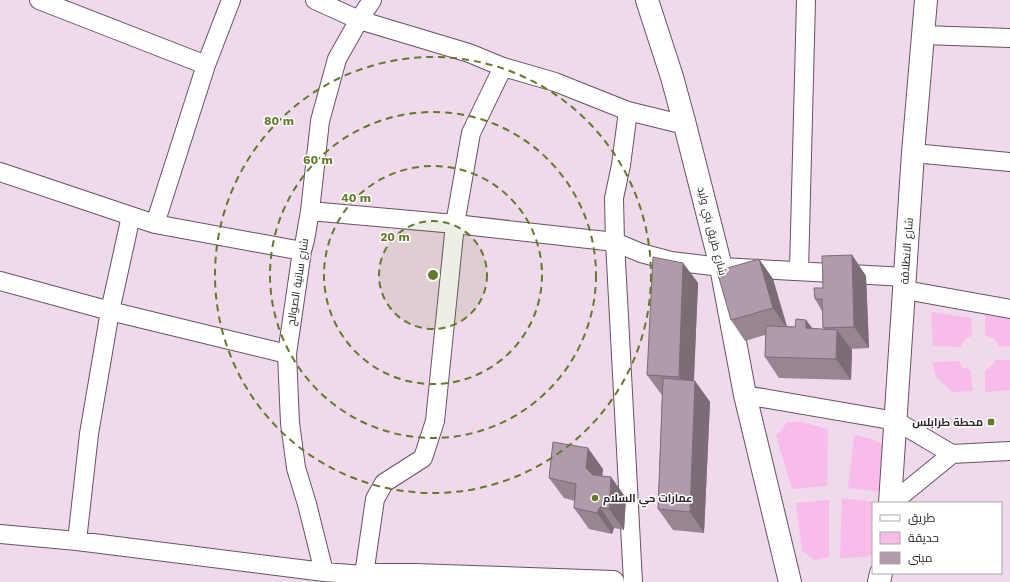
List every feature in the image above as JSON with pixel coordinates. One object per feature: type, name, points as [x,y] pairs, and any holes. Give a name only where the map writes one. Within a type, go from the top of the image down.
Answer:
[{"type":"main road","name":"شارع طريق بني وليد","points":[[647,0],[672,77],[721,267],[745,395],[790,582]]},
{"type":"main road","name":"شارع الانطلاقة","points":[[891,502],[913,153],[926,0]]},
{"type":"main road","points":[[363,578],[414,575],[613,582]]},
{"type":"street","points":[[39,0],[206,65]]},
{"type":"street","points":[[155,224],[206,65],[231,0]]},
{"type":"street","points":[[315,0],[359,20],[469,53],[503,67],[555,82],[628,111],[685,125]]},
{"type":"street","name":"شارع سانية الصوالح","points":[[324,572],[307,504],[296,468],[290,423],[287,354],[302,251],[310,211],[320,121],[337,59],[372,0]]},
{"type":"street","points":[[799,271],[806,0]]},
{"type":"street","points":[[923,35],[1010,38]]},
{"type":"street","points":[[0,534],[77,541],[363,578],[375,499],[384,484],[423,458],[435,422],[455,224],[471,133],[503,67]]},
{"type":"street","points":[[628,111],[621,165],[614,198],[632,582]]},
{"type":"street","points":[[913,153],[1010,162]]},
{"type":"street","points":[[0,172],[155,224],[302,251]]},
{"type":"street","points":[[310,211],[455,224],[615,242],[641,253],[671,261],[721,267],[799,271],[905,284],[1010,309]]},
{"type":"street","points":[[77,541],[88,434],[110,312],[131,216]]},
{"type":"street","points":[[0,281],[110,312],[287,354]]},
{"type":"street","points":[[745,395],[896,421],[952,454],[1010,451]]},
{"type":"street","points":[[892,502],[952,454]]},
{"type":"green space","points":[[931,312],[971,318],[972,336],[965,340],[961,347],[933,346]]},
{"type":"green space","points":[[985,315],[1010,318],[1010,346],[999,347],[995,339],[985,335]]},
{"type":"green space","points":[[995,360],[1010,360],[1010,390],[985,392],[985,371],[995,363]]},
{"type":"green space","points":[[959,361],[962,367],[970,370],[973,391],[953,392],[936,377],[932,362]]},
{"type":"green space","points":[[787,422],[802,422],[828,429],[827,486],[792,489],[776,435],[781,431]]},
{"type":"green space","points":[[854,435],[873,439],[887,448],[883,492],[848,488]]},
{"type":"green space","points":[[842,498],[875,502],[872,502],[872,554],[867,557],[840,558]]},
{"type":"green space","points":[[829,500],[829,557],[814,560],[802,551],[796,503]]},
{"type":"building","points":[[852,255],[854,327],[823,328],[822,299],[815,299],[814,288],[823,288],[822,256]]},
{"type":"building","points":[[653,257],[683,263],[679,377],[647,375]]},
{"type":"building","points":[[759,259],[773,308],[731,320],[717,271]]},
{"type":"building","points":[[796,319],[806,320],[806,328],[837,330],[836,359],[765,357],[766,326],[795,327]]},
{"type":"building","points":[[663,378],[695,381],[690,512],[658,509]]},
{"type":"building","points":[[553,442],[588,448],[586,468],[593,475],[611,477],[609,509],[600,507],[597,513],[574,508],[576,484],[549,478]]},
{"type":"place","name":"محطة طرابلس","points":[[991,422]]},
{"type":"place","name":"عمارات حي السلام","points":[[595,498]]}]
